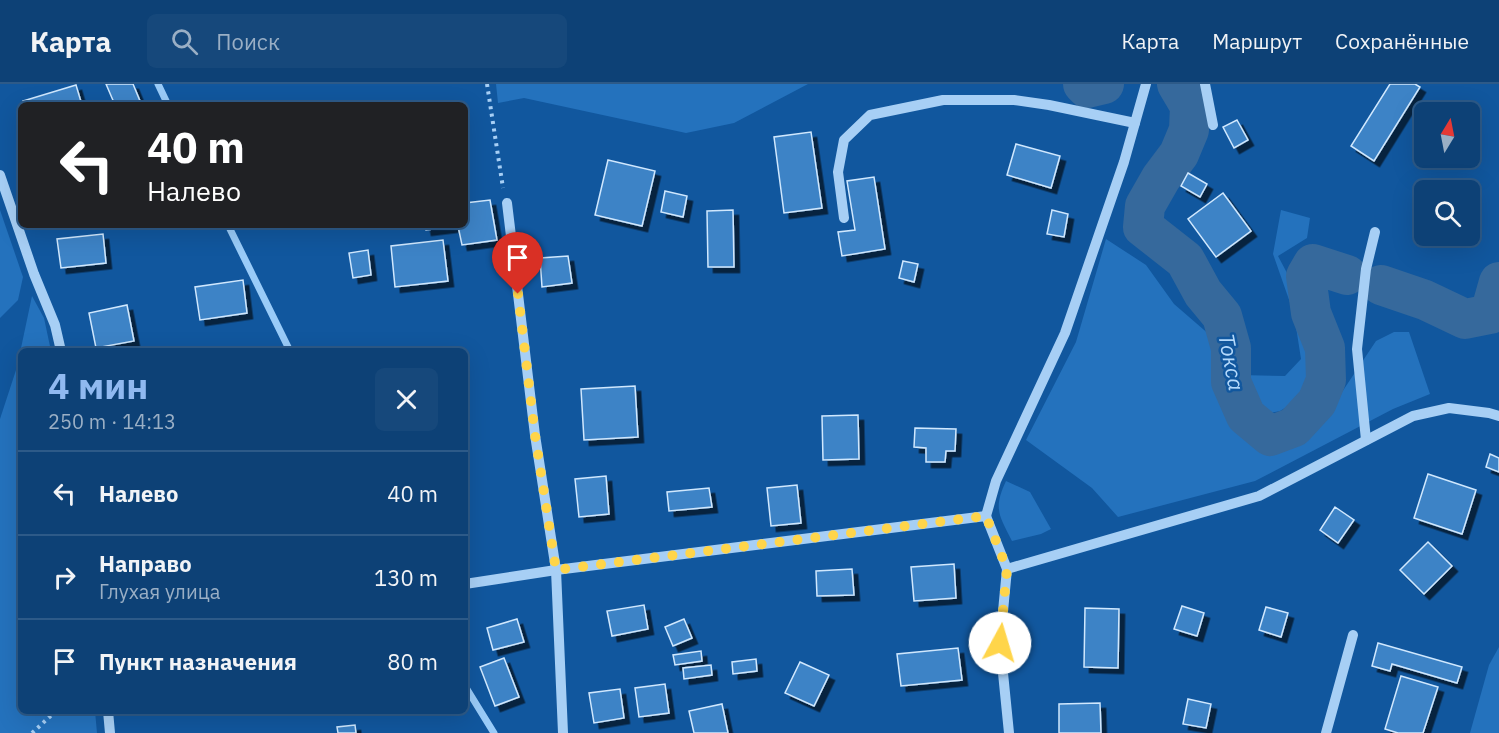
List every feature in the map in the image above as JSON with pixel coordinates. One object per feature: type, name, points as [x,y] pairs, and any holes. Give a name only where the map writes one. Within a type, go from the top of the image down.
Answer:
[{"type":"street","points":[[1009,733],[1000,643],[1007,569],[986,516],[996,481],[1065,333],[1124,162],[1146,84]]},
{"type":"street","points":[[1205,84],[1213,125]]},
{"type":"street","points":[[844,218],[838,172],[844,140],[870,115],[943,100],[1014,100],[1135,123]]},
{"type":"street","points":[[0,175],[18,227]]},
{"type":"street","points":[[507,203],[535,435],[556,570],[563,733]]},
{"type":"street","points":[[18,228],[55,325],[60,348]]},
{"type":"street","points":[[1366,440],[1357,350],[1366,269],[1375,232]]},
{"type":"street","points":[[1007,569],[1259,496],[1413,416],[1449,408],[1499,416]]},
{"type":"street","points":[[468,584],[556,570],[986,516]]},
{"type":"street","points":[[1326,733],[1353,635]]},
{"type":"street","points":[[108,714],[110,733]]},
{"type":"path","points":[[487,84],[496,153],[507,203]]},
{"type":"path","points":[[32,733],[53,714]]},
{"type":"shaded area","points":[[496,84],[808,84],[734,123],[686,133],[524,98],[498,103]]},
{"type":"shaded area","points":[[0,210],[23,277],[18,300],[0,318]]},
{"type":"shaded area","points":[[1281,210],[1310,218],[1307,238],[1278,256],[1296,290],[1307,335],[1317,360],[1309,388],[1295,402],[1280,411],[1264,414],[1248,407],[1240,375],[1285,376],[1301,359],[1294,314],[1273,254]]},
{"type":"shaded area","points":[[1106,239],[1146,265],[1174,304],[1211,336],[1220,383],[1242,419],[1267,441],[1296,432],[1328,413],[1376,341],[1394,332],[1409,332],[1430,394],[1393,409],[1255,481],[1118,517],[1092,488],[1026,440],[1076,342]]},
{"type":"shaded area","points":[[32,296],[44,318],[50,348],[21,348]]},
{"type":"shaded area","points":[[18,362],[18,714],[95,714],[97,733],[0,733],[0,419]]},
{"type":"shaded area","points":[[1006,481],[1030,492],[1051,529],[1041,534],[1012,541],[999,512],[1000,499]]},
{"type":"shaded area","points":[[1499,647],[1499,733],[1470,733],[1489,665]]},
{"type":"building","points":[[106,84],[133,84],[140,101],[114,102]]},
{"type":"building","points":[[1390,84],[1415,84],[1420,87],[1374,161],[1351,146]]},
{"type":"building","points":[[76,85],[81,102],[23,102]]},
{"type":"building","points":[[1237,120],[1248,140],[1234,148],[1223,127]]},
{"type":"building","points":[[811,132],[822,208],[784,213],[774,137]]},
{"type":"building","points":[[1016,144],[1060,156],[1051,188],[1007,175]]},
{"type":"building","points":[[608,160],[655,171],[642,226],[595,215]]},
{"type":"building","points":[[1188,173],[1207,184],[1200,197],[1181,186]]},
{"type":"building","points":[[874,177],[885,249],[842,256],[838,232],[855,230],[847,181]]},
{"type":"building","points":[[665,191],[687,196],[683,217],[661,212]]},
{"type":"building","points":[[1223,193],[1251,231],[1216,257],[1188,219]]},
{"type":"building","points":[[490,200],[497,240],[462,245],[458,228],[468,228],[468,203]]},
{"type":"building","points":[[733,210],[734,267],[708,267],[707,211]]},
{"type":"building","points":[[1052,210],[1068,214],[1064,237],[1047,234]]},
{"type":"building","points":[[103,234],[106,263],[61,268],[57,239]]},
{"type":"building","points":[[443,240],[448,281],[395,287],[391,246]]},
{"type":"building","points":[[368,250],[371,275],[353,278],[349,253]]},
{"type":"building","points":[[568,256],[572,283],[542,287],[540,258]]},
{"type":"building","points":[[903,261],[918,264],[914,282],[899,278]]},
{"type":"building","points":[[243,280],[247,313],[200,320],[195,287]]},
{"type":"building","points":[[127,305],[134,341],[96,348],[89,313]]},
{"type":"building","points":[[635,386],[638,437],[584,440],[581,389]]},
{"type":"building","points":[[858,415],[859,459],[823,460],[822,416]]},
{"type":"building","points":[[915,428],[956,429],[955,451],[946,451],[945,462],[926,462],[926,448],[914,447]]},
{"type":"building","points":[[1490,454],[1499,458],[1499,472],[1486,467]]},
{"type":"building","points":[[1428,474],[1476,490],[1462,534],[1414,518]]},
{"type":"building","points":[[606,476],[609,514],[579,517],[575,479]]},
{"type":"building","points":[[797,485],[801,523],[771,526],[767,488]]},
{"type":"building","points":[[709,488],[712,507],[669,511],[667,492]]},
{"type":"building","points":[[1335,507],[1354,520],[1338,543],[1320,530]]},
{"type":"building","points":[[1428,542],[1452,566],[1424,594],[1400,570]]},
{"type":"building","points":[[954,564],[956,598],[914,601],[911,567]]},
{"type":"building","points":[[852,569],[854,595],[817,596],[816,571]]},
{"type":"building","points":[[644,605],[648,629],[612,636],[607,611]]},
{"type":"building","points":[[1182,606],[1204,613],[1197,636],[1174,629]]},
{"type":"building","points":[[1266,607],[1288,613],[1281,637],[1259,630]]},
{"type":"building","points":[[1085,608],[1119,609],[1118,668],[1084,667]]},
{"type":"building","points":[[517,619],[524,642],[493,650],[487,628]]},
{"type":"building","points":[[684,619],[692,638],[673,646],[665,627]]},
{"type":"building","points":[[1378,643],[1462,667],[1457,683],[1392,664],[1390,671],[1372,666]]},
{"type":"building","points":[[958,648],[962,680],[901,686],[897,654]]},
{"type":"building","points":[[701,651],[702,661],[675,665],[673,655]]},
{"type":"building","points":[[504,658],[519,697],[495,706],[480,667]]},
{"type":"building","points":[[756,659],[757,671],[733,674],[732,662]]},
{"type":"building","points":[[800,662],[829,675],[814,706],[785,693]]},
{"type":"building","points":[[711,665],[712,675],[684,679],[683,668]]},
{"type":"building","points":[[1401,676],[1438,687],[1423,733],[1398,733],[1385,729]]},
{"type":"building","points":[[665,684],[669,713],[639,717],[635,688]]},
{"type":"building","points":[[620,689],[624,718],[594,723],[589,693]]},
{"type":"building","points":[[1188,699],[1211,704],[1206,728],[1183,724]]},
{"type":"building","points":[[1100,703],[1101,733],[1059,733],[1059,704]]},
{"type":"building","points":[[722,704],[728,733],[694,733],[689,711]]},
{"type":"building","points":[[355,725],[356,733],[338,733],[337,727]]},
{"type":"waterway","points":[[158,84],[167,102]]},
{"type":"waterway","name":"Токса","points":[[1083,84],[1087,88],[1104,84]]},
{"type":"waterway","name":"Токса","points":[[1177,84],[1190,106],[1189,130],[1179,154],[1161,178],[1145,206],[1143,227],[1185,260],[1203,293],[1222,316],[1231,348],[1231,382],[1246,416],[1270,436],[1294,427],[1317,402],[1326,380],[1325,348],[1311,313],[1306,276],[1313,264],[1347,275]]},
{"type":"waterway","points":[[229,228],[289,348]]},
{"type":"waterway","name":"Токса","points":[[1381,285],[1425,300],[1465,319],[1490,314],[1499,282]]},
{"type":"waterway","points":[[468,691],[494,733]]},
{"type":"route","points":[[518,294],[535,435],[556,570],[986,516],[1007,569],[1000,643]]}]
